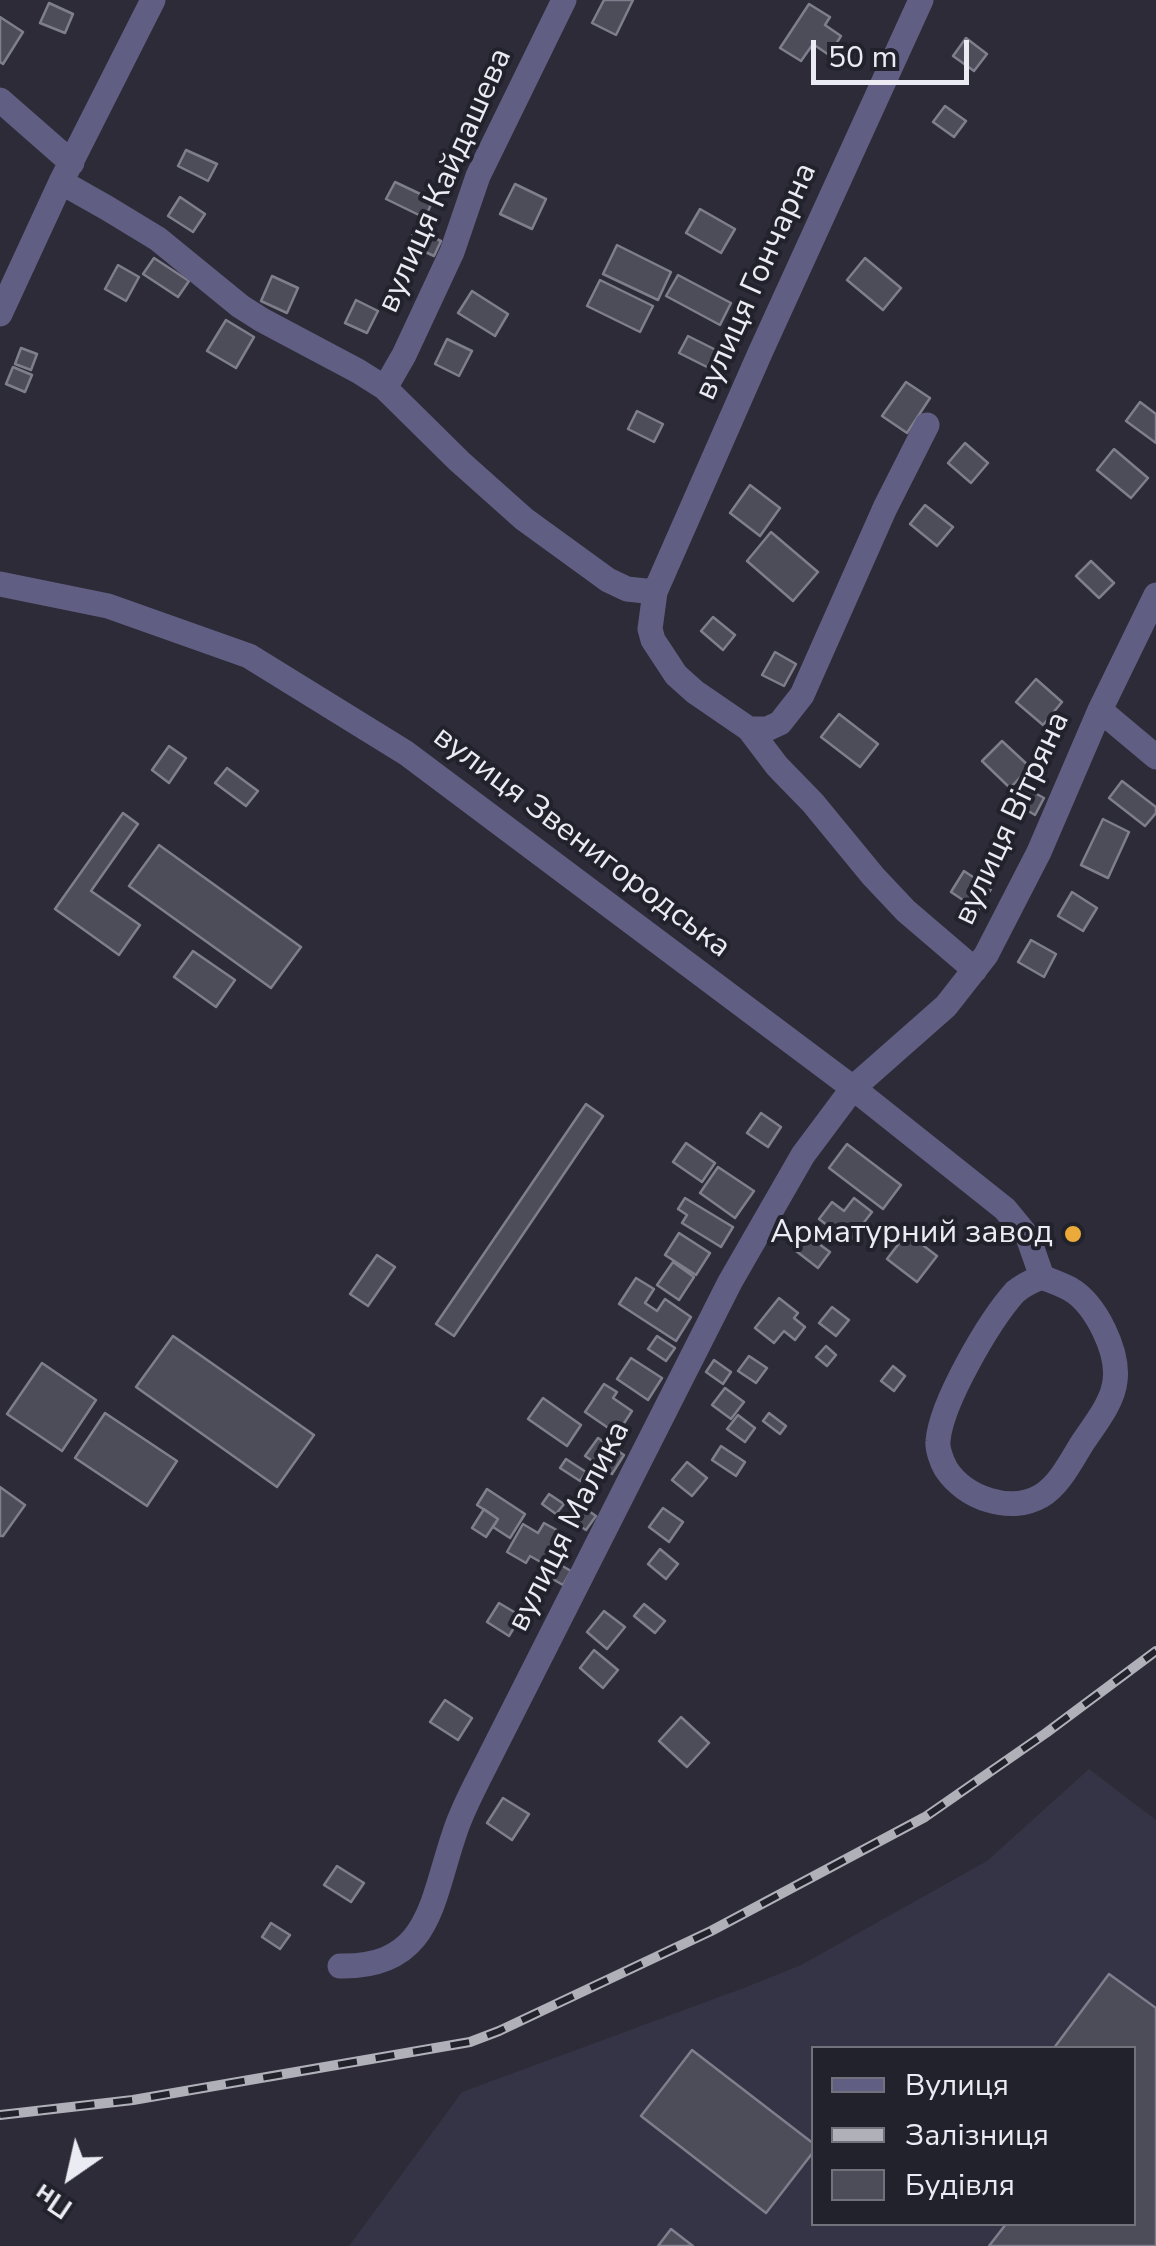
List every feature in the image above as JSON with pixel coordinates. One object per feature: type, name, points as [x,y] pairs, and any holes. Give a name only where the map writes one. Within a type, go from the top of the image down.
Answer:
[{"type":"street","points":[[0,314],[154,0]]},
{"type":"street","name":"вулиця Кайдашева","points":[[385,388],[452,252],[494,141],[564,0]]},
{"type":"street","name":"вулиця Гончарна","points":[[654,592],[921,0]]},
{"type":"street","points":[[0,100],[66,173],[107,208],[158,240],[240,306],[385,388],[459,462],[556,544],[626,589],[654,592],[650,629],[666,662],[695,692],[749,729],[884,888],[974,970]]},
{"type":"street","points":[[749,729],[767,729],[780,723],[802,695],[885,508],[928,425]]},
{"type":"street","name":"вулиця Звенигородська","points":[[0,584],[108,606],[249,656],[406,752],[853,1088],[1005,1209],[1028,1237],[1042,1277]]},
{"type":"street","name":"вулиця Вітряна","points":[[853,1088],[946,1006],[992,943],[1028,876],[1100,710],[1156,594]]},
{"type":"street","points":[[1100,710],[1156,756]]},
{"type":"street","name":"вулиця Малика","points":[[340,1966],[381,1962],[398,1954],[418,1935],[437,1892],[454,1832],[479,1778],[730,1282],[803,1155],[853,1088]]},
{"type":"street","points":[[1042,1277],[1074,1291],[1099,1320],[1115,1354],[1115,1384],[1102,1414],[1058,1480],[1042,1496],[1017,1504],[993,1501],[968,1492],[946,1468],[937,1445],[943,1414],[975,1349],[1016,1292],[1042,1277]]},
{"type":"shaded area","points":[[1089,1769],[1156,1820],[1156,2246],[349,2246],[462,2092],[801,1965],[987,1861]]},
{"type":"building","points":[[604,0],[633,0],[616,35],[592,23]]},
{"type":"building","points":[[49,3],[73,14],[65,33],[40,23]]},
{"type":"building","points":[[809,4],[830,17],[825,25],[841,36],[829,55],[813,44],[801,61],[780,48]]},
{"type":"building","points":[[0,17],[23,32],[3,64],[0,62]]},
{"type":"building","points":[[966,38],[987,54],[974,71],[953,56]]},
{"type":"building","points":[[945,106],[966,121],[954,137],[933,122]]},
{"type":"building","points":[[186,150],[217,164],[208,181],[178,166]]},
{"type":"building","points":[[395,182],[433,200],[425,218],[386,199]]},
{"type":"building","points":[[515,184],[546,199],[532,229],[500,214]]},
{"type":"building","points":[[180,197],[205,214],[193,232],[168,216]]},
{"type":"building","points":[[700,209],[735,229],[721,253],[686,233]]},
{"type":"building","points":[[415,229],[441,241],[434,256],[408,244]]},
{"type":"building","points":[[617,245],[671,272],[658,300],[603,274]]},
{"type":"building","points":[[154,258],[189,281],[178,297],[143,274]]},
{"type":"building","points":[[865,258],[901,288],[883,310],[847,280]]},
{"type":"building","points":[[118,265],[139,277],[126,301],[105,289]]},
{"type":"building","points":[[678,275],[731,303],[720,325],[666,296]]},
{"type":"building","points":[[272,276],[298,288],[287,313],[261,301]]},
{"type":"building","points":[[600,280],[653,306],[640,332],[587,306]]},
{"type":"building","points":[[472,291],[508,314],[495,336],[458,313]]},
{"type":"building","points":[[356,300],[378,311],[367,333],[345,323]]},
{"type":"building","points":[[226,320],[254,337],[236,368],[207,351]]},
{"type":"building","points":[[688,336],[716,350],[707,367],[679,353]]},
{"type":"building","points":[[447,339],[472,351],[459,376],[435,364]]},
{"type":"building","points":[[21,348],[37,354],[31,370],[15,364]]},
{"type":"building","points":[[13,367],[32,375],[25,392],[6,384]]},
{"type":"building","points":[[906,382],[930,398],[907,433],[882,416]]},
{"type":"building","points":[[1140,402],[1156,414],[1156,443],[1126,421]]},
{"type":"building","points":[[637,411],[663,424],[654,442],[628,429]]},
{"type":"building","points":[[965,443],[988,463],[971,483],[948,463]]},
{"type":"building","points":[[1114,449],[1148,478],[1131,498],[1097,470]]},
{"type":"building","points":[[750,485],[780,508],[760,536],[730,513]]},
{"type":"building","points":[[925,505],[953,527],[937,546],[910,524]]},
{"type":"building","points":[[771,532],[818,572],[793,601],[747,561]]},
{"type":"building","points":[[1091,561],[1114,583],[1099,598],[1076,576]]},
{"type":"building","points":[[713,617],[735,635],[723,650],[701,631]]},
{"type":"building","points":[[775,652],[796,664],[784,686],[762,675]]},
{"type":"building","points":[[1036,679],[1062,702],[1043,725],[1016,702]]},
{"type":"building","points":[[839,714],[878,744],[860,767],[821,737]]},
{"type":"building","points":[[1002,741],[1030,767],[1010,788],[982,761]]},
{"type":"building","points":[[169,746],[186,758],[169,783],[152,770]]},
{"type":"building","points":[[227,768],[258,791],[246,806],[215,783]]},
{"type":"building","points":[[1122,781],[1156,807],[1156,813],[1145,826],[1109,798]]},
{"type":"building","points":[[1024,787],[1044,798],[1035,815],[1015,803]]},
{"type":"building","points":[[123,813],[138,824],[91,891],[140,925],[119,955],[55,909]]},
{"type":"building","points":[[1103,819],[1129,832],[1108,878],[1081,865]]},
{"type":"building","points":[[159,845],[301,947],[271,988],[129,886]]},
{"type":"building","points":[[964,871],[991,889],[978,910],[951,892]]},
{"type":"building","points":[[1072,892],[1097,908],[1083,931],[1058,916]]},
{"type":"building","points":[[1031,940],[1056,954],[1044,977],[1018,962]]},
{"type":"building","points":[[193,951],[235,980],[216,1007],[174,977]]},
{"type":"building","points":[[586,1104],[603,1116],[454,1336],[436,1324]]},
{"type":"building","points":[[761,1113],[781,1127],[768,1147],[747,1133]]},
{"type":"building","points":[[686,1143],[715,1163],[702,1182],[673,1162]]},
{"type":"building","points":[[847,1144],[901,1185],[883,1209],[829,1168]]},
{"type":"building","points":[[718,1167],[754,1191],[735,1218],[700,1193]]},
{"type":"building","points":[[685,1198],[733,1227],[721,1247],[682,1223],[687,1215],[678,1209]]},
{"type":"building","points":[[854,1198],[872,1212],[849,1242],[819,1219],[832,1202],[844,1211]]},
{"type":"building","points":[[679,1233],[710,1253],[696,1275],[665,1255]]},
{"type":"building","points":[[907,1233],[937,1256],[917,1282],[887,1259]]},
{"type":"building","points":[[808,1236],[830,1252],[818,1268],[796,1251]]},
{"type":"building","points":[[377,1255],[395,1267],[368,1306],[350,1294]]},
{"type":"building","points":[[673,1262],[694,1277],[679,1300],[657,1285]]},
{"type":"building","points":[[636,1278],[654,1289],[645,1303],[657,1311],[665,1299],[691,1317],[676,1341],[619,1304]]},
{"type":"building","points":[[779,1298],[798,1313],[794,1318],[805,1327],[795,1340],[784,1331],[774,1343],[755,1328]]},
{"type":"building","points":[[832,1307],[849,1320],[836,1336],[819,1323]]},
{"type":"building","points":[[173,1336],[314,1435],[277,1487],[136,1387]]},
{"type":"building","points":[[657,1336],[675,1348],[666,1361],[648,1349]]},
{"type":"building","points":[[826,1346],[836,1355],[827,1366],[816,1357]]},
{"type":"building","points":[[749,1356],[767,1368],[756,1383],[738,1371]]},
{"type":"building","points":[[631,1358],[662,1378],[648,1400],[617,1379]]},
{"type":"building","points":[[714,1360],[731,1372],[723,1384],[706,1372]]},
{"type":"building","points":[[42,1363],[96,1400],[62,1451],[7,1414]]},
{"type":"building","points":[[893,1366],[905,1376],[894,1391],[881,1381]]},
{"type":"building","points":[[604,1384],[617,1392],[613,1398],[632,1411],[617,1434],[585,1412]]},
{"type":"building","points":[[725,1388],[744,1402],[731,1419],[712,1405]]},
{"type":"building","points":[[543,1398],[581,1425],[567,1446],[528,1419]]},
{"type":"building","points":[[105,1413],[177,1461],[147,1506],[75,1458]]},
{"type":"building","points":[[769,1413],[786,1426],[780,1434],[763,1421]]},
{"type":"building","points":[[738,1415],[755,1428],[745,1442],[727,1429]]},
{"type":"building","points":[[598,1438],[624,1455],[612,1474],[585,1456]]},
{"type":"building","points":[[721,1446],[745,1462],[736,1476],[712,1460]]},
{"type":"building","points":[[566,1459],[586,1472],[580,1481],[560,1468]]},
{"type":"building","points":[[687,1462],[707,1478],[692,1496],[672,1480]]},
{"type":"building","points":[[0,1487],[25,1505],[3,1536],[0,1536]]},
{"type":"building","points":[[487,1489],[525,1514],[510,1538],[493,1527],[498,1519],[477,1505]]},
{"type":"building","points":[[549,1494],[564,1504],[556,1514],[542,1504]]},
{"type":"building","points":[[577,1503],[596,1516],[586,1530],[567,1518]]},
{"type":"building","points":[[663,1508],[683,1522],[669,1542],[649,1527]]},
{"type":"building","points":[[484,1509],[498,1519],[486,1537],[472,1528]]},
{"type":"building","points":[[544,1523],[564,1534],[546,1565],[530,1556],[526,1563],[507,1552],[523,1524],[538,1533]]},
{"type":"building","points":[[660,1549],[678,1564],[666,1579],[648,1564]]},
{"type":"building","points":[[552,1560],[571,1571],[563,1585],[544,1574]]},
{"type":"building","points":[[499,1603],[521,1616],[509,1636],[487,1622]]},
{"type":"building","points":[[644,1604],[665,1621],[655,1633],[634,1616]]},
{"type":"building","points":[[604,1611],[625,1627],[607,1649],[587,1632]]},
{"type":"building","points":[[594,1650],[618,1670],[603,1688],[580,1668]]},
{"type":"building","points":[[445,1700],[472,1718],[458,1740],[430,1722]]},
{"type":"building","points":[[681,1717],[709,1743],[687,1767],[659,1741]]},
{"type":"building","points":[[503,1798],[529,1814],[512,1840],[487,1823]]},
{"type":"building","points":[[337,1866],[364,1883],[351,1902],[324,1885]]},
{"type":"building","points":[[271,1923],[290,1935],[280,1949],[262,1937]]},
{"type":"building","points":[[1109,1974],[1156,2008],[1156,2246],[989,2246],[1004,2226],[1136,2226],[1136,2046],[1055,2046]]},
{"type":"building","points":[[692,2050],[811,2142],[811,2155],[766,2213],[641,2116]]},
{"type":"building","points":[[671,2229],[693,2246],[658,2246]]},
{"type":"railway","points":[[0,2115],[133,2100],[470,2042],[499,2031],[711,1931],[925,1817],[1156,1651]]},
{"type":"place","name":"Арматурний завод","points":[[1073,1234]]}]
